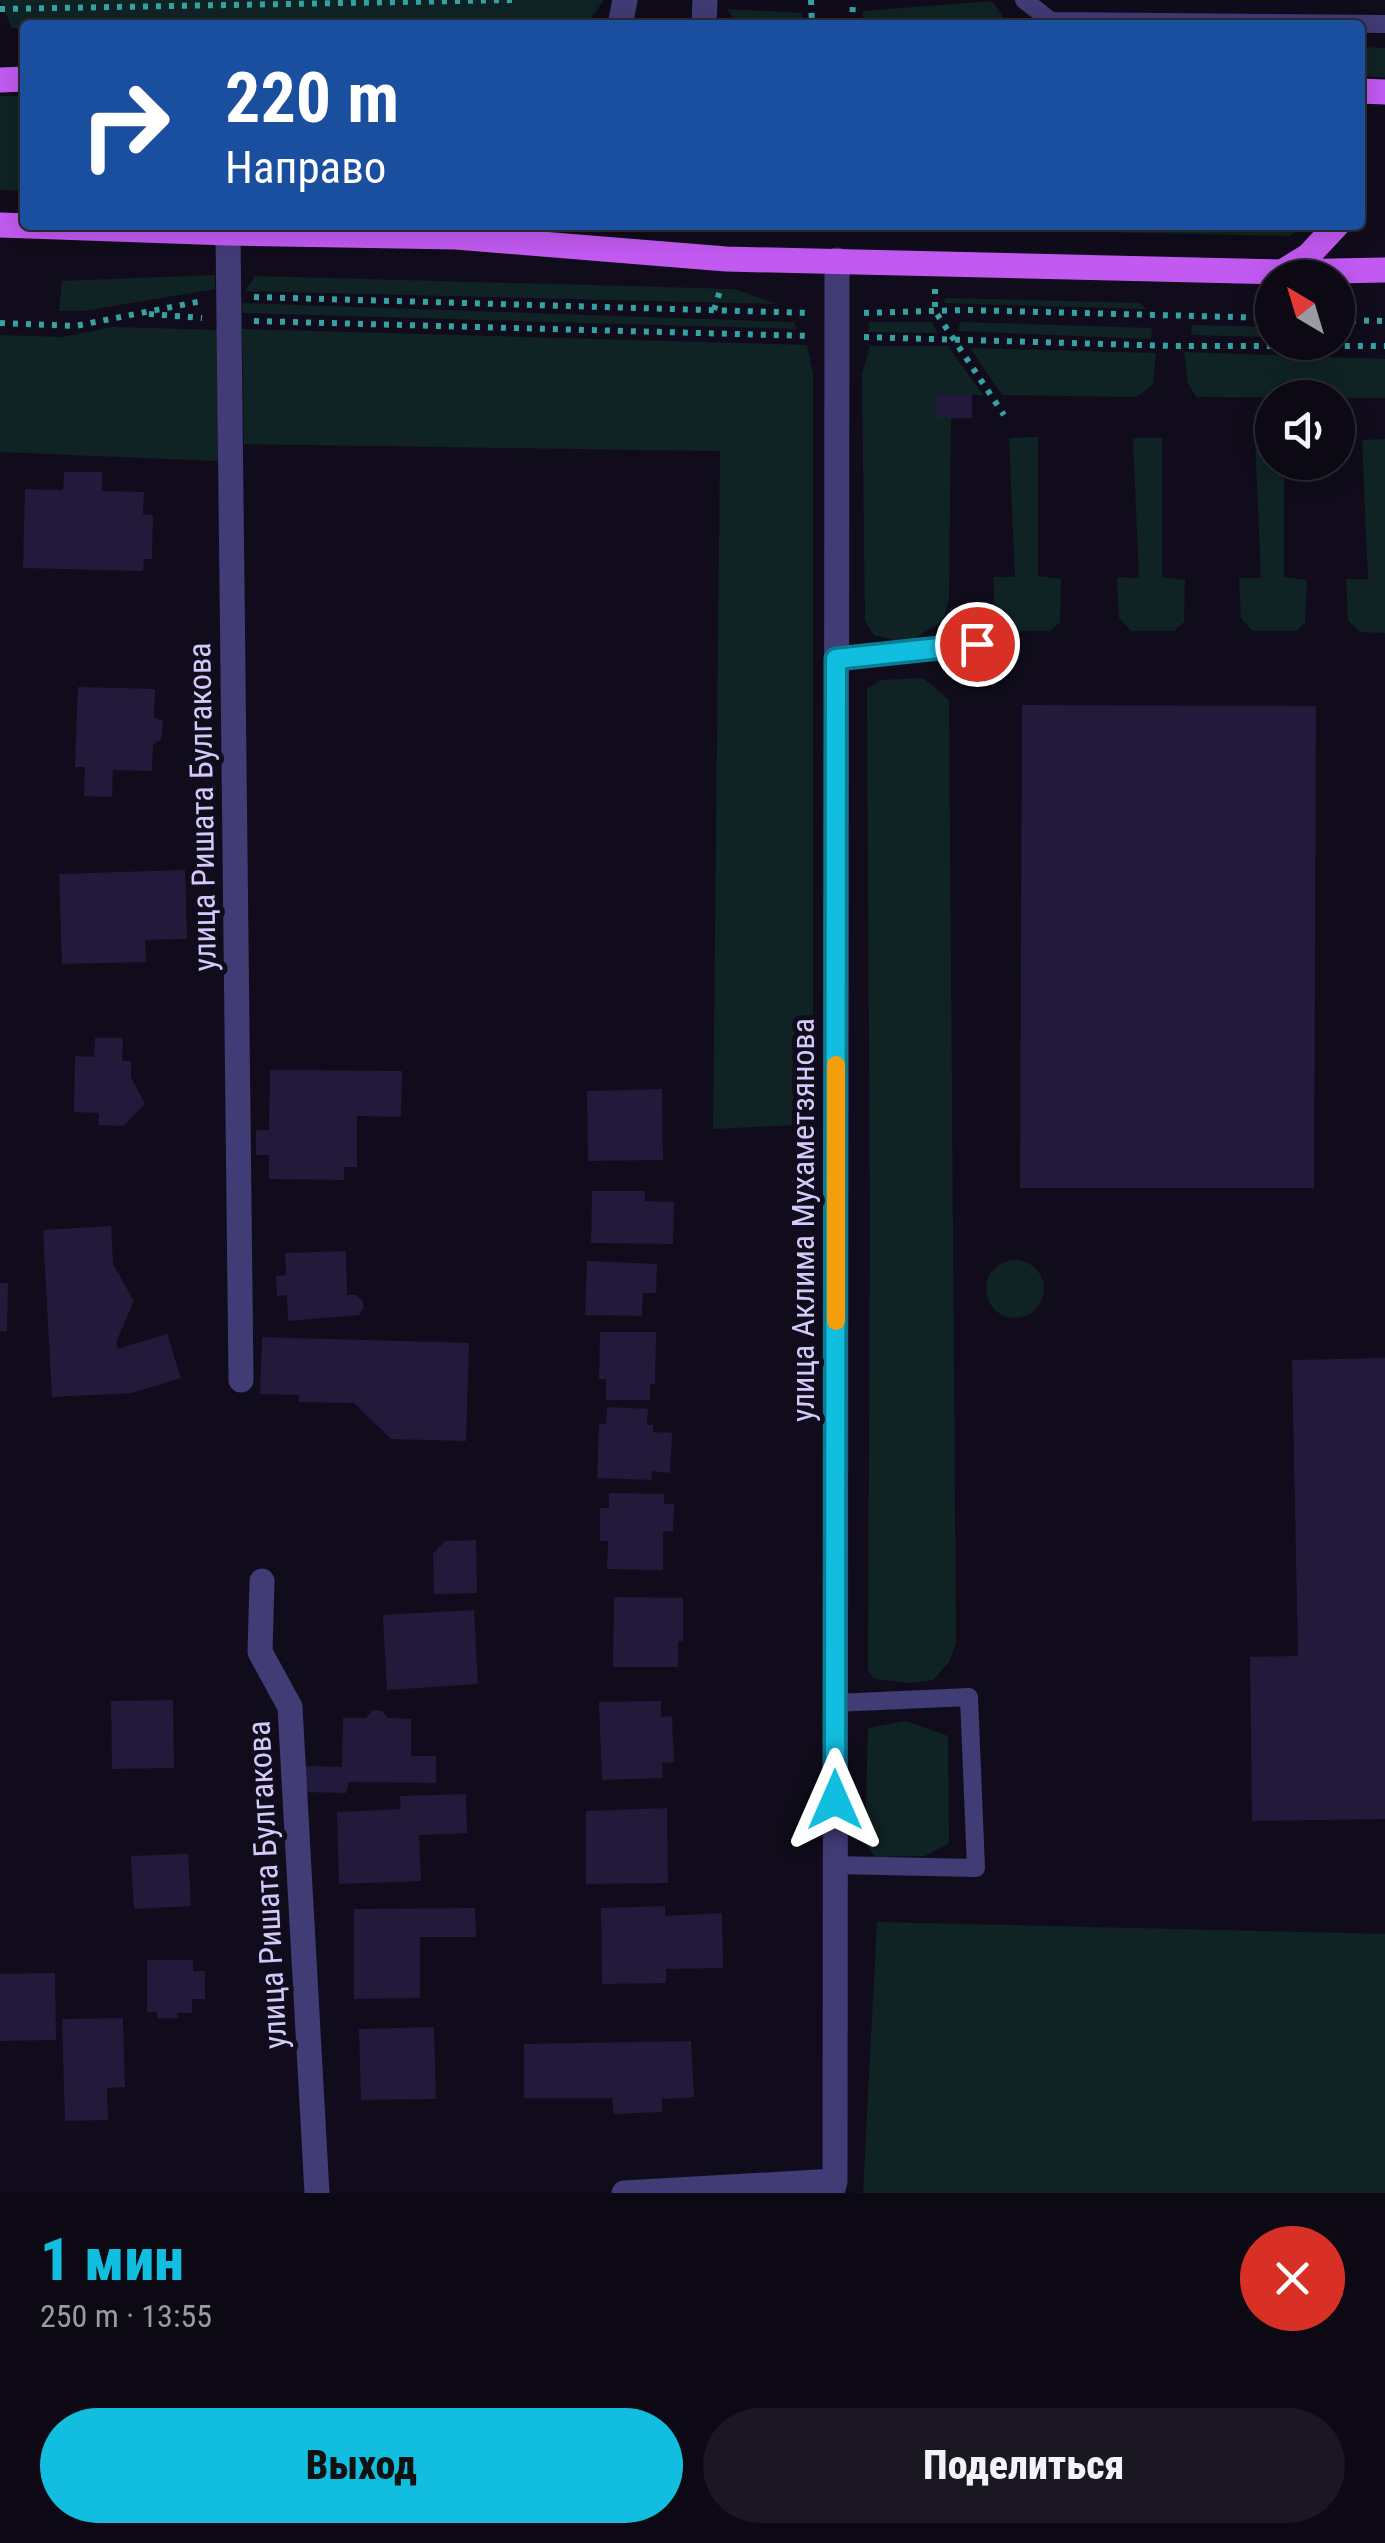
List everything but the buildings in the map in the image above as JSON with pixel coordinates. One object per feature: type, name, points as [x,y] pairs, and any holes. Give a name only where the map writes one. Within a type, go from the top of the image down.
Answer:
[{"type":"main road","points":[[142,230],[453,231],[726,259],[1255,271]]},
{"type":"main road","points":[[1302,260],[1331,230]]},
{"type":"main road","points":[[1355,271],[1385,270]]},
{"type":"street","name":"улица Ришата Булгакова","points":[[228,233],[241,1380]]},
{"type":"street","name":"улица Аклима Мухаметзянова","points":[[834,2187],[837,260]]},
{"type":"street","name":"улица Ришата Булгакова","points":[[262,1581],[260,1652],[290,1707],[317,2193]]},
{"type":"street","points":[[624,2193],[834,2187]]},
{"type":"lane","points":[[1024,0],[1050,20]]},
{"type":"lane","points":[[836,659],[977,644]]},
{"type":"lane","points":[[835,1704],[968,1697],[976,1868],[835,1865]]},
{"type":"path","points":[[0,9],[515,0]]},
{"type":"path","points":[[714,310],[722,284]]},
{"type":"path","points":[[935,298],[935,311],[952,340],[1004,414]]},
{"type":"path","points":[[138,314],[229,308],[836,325],[935,311],[1255,318]]},
{"type":"path","points":[[0,323],[75,326],[138,314],[229,308],[714,310],[952,340],[1385,346]]},
{"type":"path","points":[[1355,320],[1385,321]]},
{"type":"green space","points":[[0,0],[604,0],[590,20],[20,20],[20,28],[12,28]]},
{"type":"green space","points":[[992,1],[1005,20],[863,20],[863,11]]},
{"type":"green space","points":[[727,9],[802,13],[802,20],[735,20]]},
{"type":"green space","points":[[1365,47],[1385,48],[1385,77],[1365,76]]},
{"type":"green space","points":[[0,96],[20,96],[20,191],[0,190]]},
{"type":"green space","points":[[1001,230],[1298,230],[1290,236]]},
{"type":"green space","points":[[215,275],[215,289],[84,311],[59,311],[62,281]]},
{"type":"green space","points":[[255,276],[735,289],[776,304],[245,291]]},
{"type":"green space","points":[[945,298],[1140,303],[1146,309],[944,303]]},
{"type":"green space","points":[[243,303],[794,322],[796,329],[242,313]]},
{"type":"green space","points":[[869,322],[932,322],[937,333],[868,332]]},
{"type":"green space","points":[[960,322],[1152,328],[1151,339],[958,331]]},
{"type":"green space","points":[[1192,325],[1255,327],[1255,337],[1191,335]]},
{"type":"green space","points":[[112,327],[220,330],[218,461],[0,452],[0,335],[63,337]]},
{"type":"green space","points":[[242,329],[807,345],[813,374],[813,1117],[798,1125],[713,1129],[720,451],[244,444]]},
{"type":"green space","points":[[870,346],[948,346],[983,395],[936,394],[936,417],[951,418],[949,597],[943,621],[907,643],[874,635],[865,621],[862,374]]},
{"type":"green space","points":[[970,348],[1156,353],[1153,385],[1136,397],[1002,395]]},
{"type":"green space","points":[[1184,352],[1255,354],[1255,360],[1385,359],[1385,398],[1355,398],[1355,380],[1255,380],[1255,397],[1197,397],[1188,384]]},
{"type":"green space","points":[[1038,437],[1038,576],[1061,579],[1060,622],[1050,631],[1007,631],[995,617],[993,577],[1015,577],[1009,438]]},
{"type":"green space","points":[[1133,438],[1162,438],[1162,577],[1185,580],[1184,622],[1174,631],[1131,631],[1119,618],[1117,577],[1139,578]]},
{"type":"green space","points":[[1385,439],[1385,633],[1360,632],[1348,620],[1346,579],[1368,579],[1362,440]]},
{"type":"green space","points":[[1257,480],[1284,480],[1284,577],[1307,580],[1305,623],[1296,631],[1253,631],[1241,618],[1239,578],[1261,578]]},
{"type":"green space","points":[[923,678],[949,700],[956,1642],[950,1661],[933,1680],[911,1683],[874,1679],[868,1671],[867,689],[881,680]]},
{"type":"green space","points":[[1015,1260],[1036,1268],[1044,1289],[1036,1310],[1015,1318],[994,1310],[986,1289],[994,1268]]},
{"type":"green space","points":[[906,1721],[948,1736],[949,1843],[925,1856],[875,1857],[865,1843],[868,1728]]},
{"type":"green space","points":[[877,1922],[1385,1934],[1385,2193],[863,2193]]},
{"type":"slow traffic","points":[[836,1065],[836,1321]]},
{"type":"route","points":[[835,1800],[836,659],[977,644]]}]
